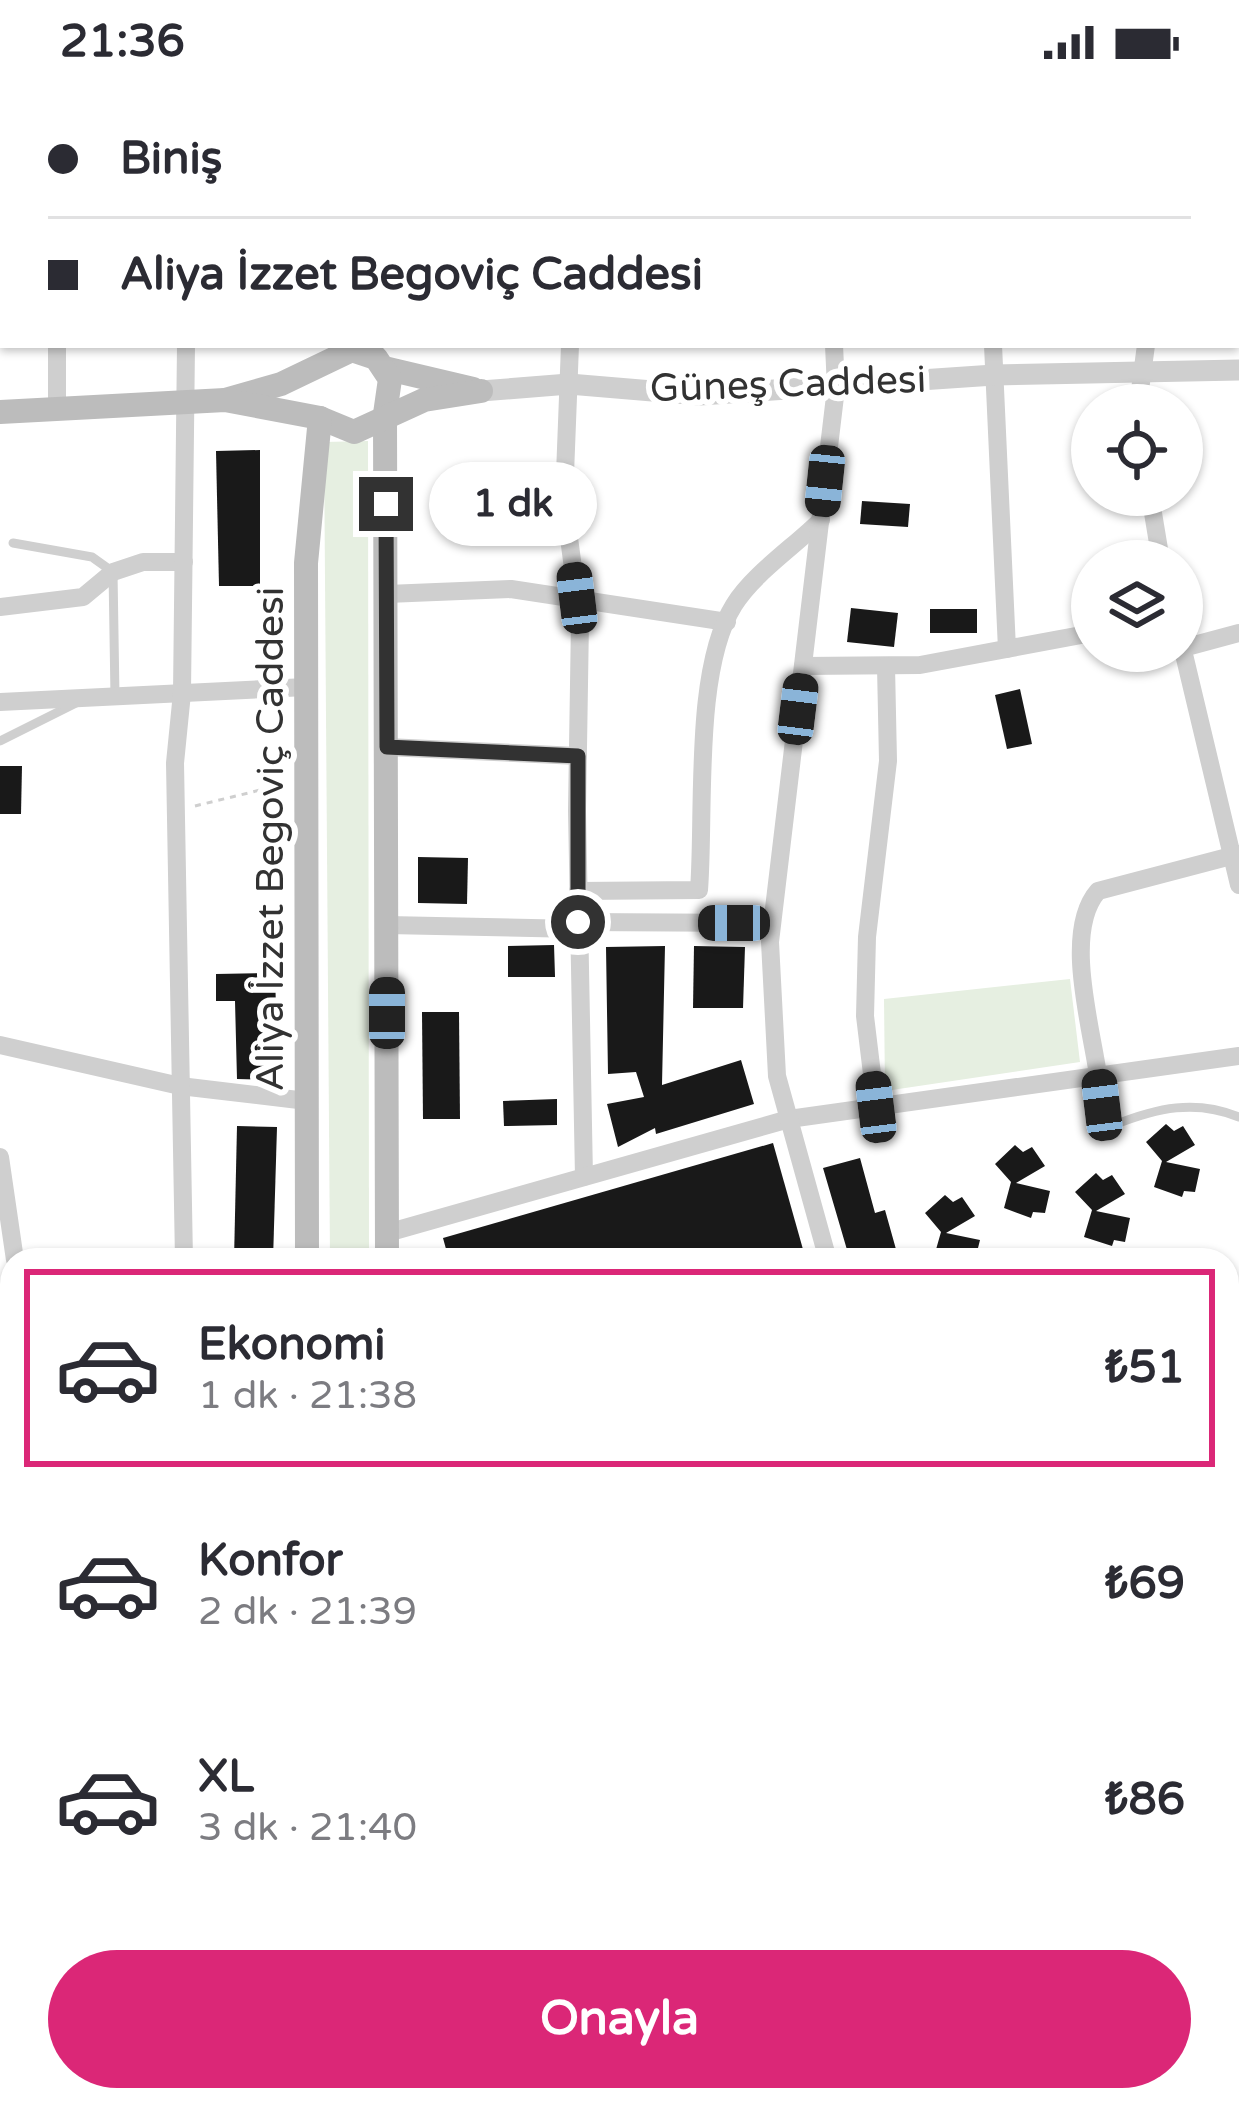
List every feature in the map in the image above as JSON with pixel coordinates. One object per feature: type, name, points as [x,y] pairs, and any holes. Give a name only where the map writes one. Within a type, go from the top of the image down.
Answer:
[{"type":"main road","points":[[225,400],[318,356],[352,350],[481,392]]},
{"type":"main road","points":[[318,356],[310,393],[320,418]]},
{"type":"main road","points":[[385,357],[392,391],[385,413],[386,1233],[391,1248]]},
{"type":"main road","points":[[0,412],[225,400],[320,418],[354,432],[385,413],[481,392]]},
{"type":"main road","name":"Aliya İzzet Begoviç Caddesi","points":[[307,1248],[306,563],[320,418]]},
{"type":"street","points":[[56,409],[57,348]]},
{"type":"street","points":[[184,1248],[176,810],[186,348]]},
{"type":"street","points":[[570,348],[564,500],[577,598],[584,1177]]},
{"type":"street","points":[[825,1248],[777,1076],[772,923],[836,388],[833,348]]},
{"type":"street","points":[[993,348],[1007,650]]},
{"type":"street","points":[[1140,384],[1146,348]]},
{"type":"street","name":"Güneş Caddesi","points":[[481,392],[569,384],[700,395],[994,375],[1239,370]]},
{"type":"street","points":[[578,891],[699,890],[706,808],[701,761],[718,646],[734,604],[821,520]]},
{"type":"street","points":[[0,607],[83,597],[113,572],[142,562],[184,562]]},
{"type":"street","points":[[387,594],[511,589],[728,622]]},
{"type":"street","points":[[1203,642],[1239,633]]},
{"type":"street","points":[[803,666],[920,665],[1071,638]]},
{"type":"street","points":[[876,1107],[865,1016],[867,937],[888,761],[886,666]]},
{"type":"street","points":[[1188,672],[1236,855],[1239,885]]},
{"type":"street","points":[[0,702],[306,686]]},
{"type":"street","points":[[387,747],[578,756]]},
{"type":"street","points":[[1098,1075],[1080,941],[1091,899],[1098,891],[1236,855]]},
{"type":"street","points":[[387,925],[772,923]]},
{"type":"street","points":[[0,1045],[180,1087],[307,1101]]},
{"type":"street","points":[[386,1233],[789,1119],[1239,1055]]},
{"type":"street","points":[[0,1157],[13,1248]]},
{"type":"lane","points":[[13,543],[92,557],[113,572],[115,697]]},
{"type":"lane","points":[[0,741],[85,699]]},
{"type":"lane","points":[[1098,1075],[1102,1105],[1114,1125],[1152,1108],[1207,1106],[1239,1117]]},
{"type":"path","points":[[176,810],[306,779]]},
{"type":"shaded area","points":[[368,441],[369,1248],[330,1248],[324,442]]},
{"type":"shaded area","points":[[1070,979],[1080,1062],[885,1091],[884,999]]},
{"type":"building","points":[[260,450],[260,586],[219,586],[216,451]]},
{"type":"building","points":[[862,501],[910,504],[908,527],[860,524]]},
{"type":"building","points":[[851,608],[898,613],[894,647],[847,642]]},
{"type":"building","points":[[930,609],[977,609],[977,633],[930,633]]},
{"type":"building","points":[[1020,689],[1032,744],[1007,749],[995,695]]},
{"type":"building","points":[[0,766],[22,766],[21,814],[0,814]]},
{"type":"building","points":[[418,857],[468,858],[467,904],[418,903]]},
{"type":"building","points":[[554,945],[555,977],[508,977],[508,946]]},
{"type":"building","points":[[665,946],[662,1085],[741,1060],[754,1104],[656,1134],[655,1128],[618,1147],[607,1104],[644,1097],[636,1072],[608,1074],[606,947]]},
{"type":"building","points":[[694,946],[745,947],[743,1008],[693,1008]]},
{"type":"building","points":[[275,973],[278,1080],[237,1079],[235,1001],[216,1001],[216,974]]},
{"type":"building","points":[[422,1012],[459,1012],[460,1119],[423,1119]]},
{"type":"building","points":[[557,1099],[557,1125],[504,1126],[503,1101]]},
{"type":"building","points":[[1166,1124],[1174,1131],[1183,1126],[1195,1145],[1166,1162],[1200,1169],[1195,1192],[1184,1191],[1182,1197],[1154,1187],[1162,1161],[1146,1142]]},
{"type":"building","points":[[237,1126],[277,1127],[273,1248],[234,1248]]},
{"type":"building","points":[[773,1143],[803,1248],[446,1248],[443,1238]]},
{"type":"building","points":[[1015,1145],[1023,1152],[1032,1147],[1045,1166],[1016,1183],[1050,1191],[1045,1213],[1033,1212],[1031,1218],[1004,1208],[1011,1182],[995,1164]]},
{"type":"building","points":[[860,1158],[875,1213],[885,1210],[896,1248],[846,1248],[823,1168]]},
{"type":"building","points":[[1096,1173],[1103,1180],[1112,1175],[1125,1194],[1096,1211],[1130,1218],[1125,1242],[1114,1240],[1112,1246],[1084,1237],[1092,1210],[1075,1192]]},
{"type":"building","points":[[945,1195],[953,1202],[962,1197],[975,1216],[946,1233],[980,1240],[978,1248],[936,1248],[941,1232],[925,1213]]},
{"type":"route","points":[[386,504],[387,747],[578,756],[578,922]]}]
